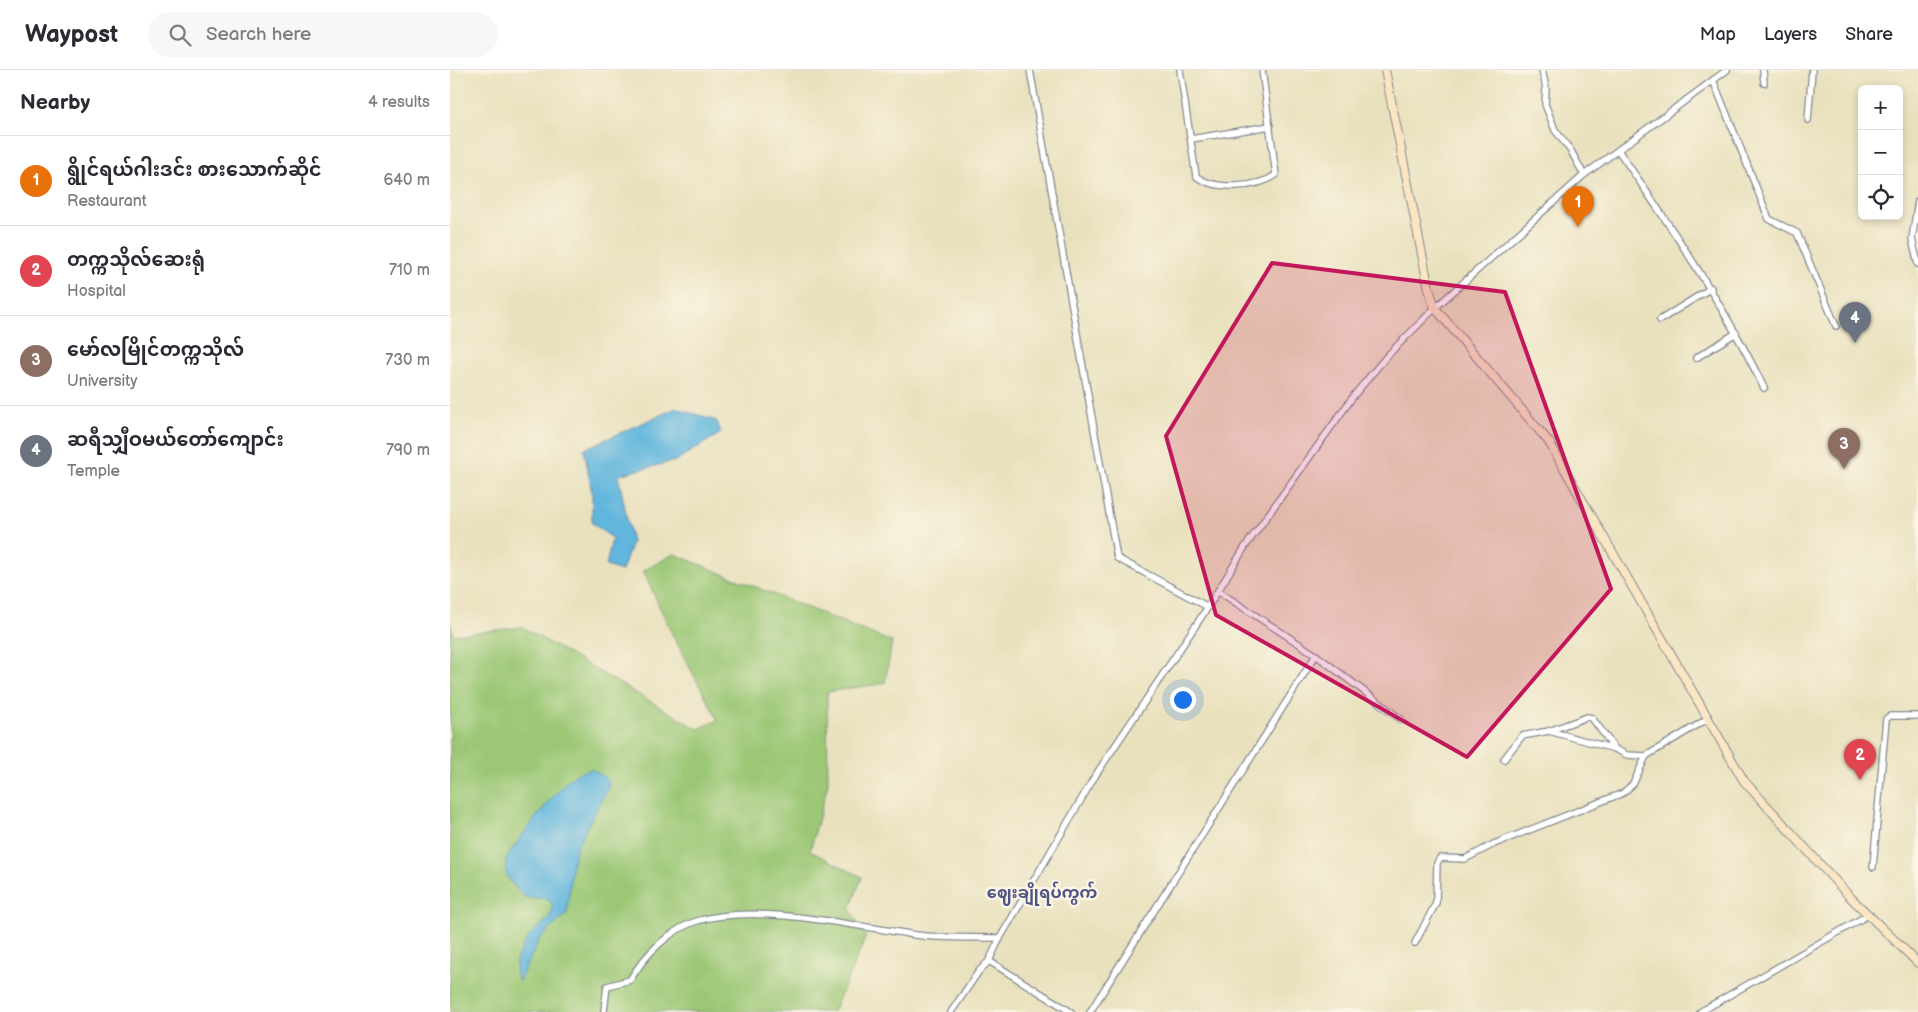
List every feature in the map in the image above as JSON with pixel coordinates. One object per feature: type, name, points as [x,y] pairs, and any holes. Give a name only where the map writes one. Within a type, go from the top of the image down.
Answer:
[{"type":"main road","points":[[1386,70],[1429,290],[1435,308],[1549,442],[1744,781],[1868,915],[1918,963]]},
{"type":"street","points":[[1030,70],[1117,558],[1208,607]]},
{"type":"street","points":[[1180,70],[1196,176],[1204,183],[1233,186],[1268,181],[1276,175],[1262,70]]},
{"type":"street","points":[[1542,70],[1546,88],[1545,104],[1555,130],[1571,151],[1584,175]]},
{"type":"street","points":[[951,1012],[979,971],[989,961],[1000,938],[1095,776],[1208,607],[1245,547],[1355,394],[1387,356],[1435,308],[1584,175],[1727,70]]},
{"type":"street","points":[[1763,70],[1764,83]]},
{"type":"street","points":[[1808,120],[1812,70]]},
{"type":"street","points":[[1713,80],[1769,219],[1797,233],[1836,326]]},
{"type":"street","points":[[1191,139],[1270,126]]},
{"type":"street","points":[[1618,150],[1711,288],[1764,388]]},
{"type":"street","points":[[1918,201],[1912,239],[1918,264]]},
{"type":"street","points":[[1660,320],[1711,288]]},
{"type":"street","points":[[1696,358],[1736,333]]},
{"type":"street","points":[[1218,591],[1316,655],[1402,720]]},
{"type":"street","points":[[1090,1012],[1316,655]]},
{"type":"street","points":[[1872,867],[1886,719],[1890,716],[1918,716]]},
{"type":"street","points":[[1504,759],[1522,736],[1549,731],[1590,718],[1616,749]]},
{"type":"street","points":[[1415,943],[1436,903],[1437,863],[1440,858],[1465,859],[1494,844],[1623,793],[1633,784],[1646,756],[1709,718]]},
{"type":"street","points":[[1549,731],[1616,749],[1627,755],[1646,756]]},
{"type":"street","points":[[604,1010],[607,986],[630,980],[640,963],[660,942],[696,921],[734,915],[787,917],[919,936],[1000,938]]},
{"type":"street","points":[[1700,1012],[1868,915]]},
{"type":"street","points":[[989,961],[1071,1012]]},
{"type":"highlighted area","points":[[1272,263],[1505,292],[1611,589],[1467,757],[1216,615],[1166,436]]},
{"type":"green space","points":[[674,554],[892,642],[885,683],[827,692],[828,783],[810,851],[862,877],[850,909],[866,937],[833,1012],[450,1012],[450,622],[453,635],[522,627],[698,729],[718,720],[674,638],[643,571]]},
{"type":"water","points":[[676,408],[717,421],[721,433],[675,461],[618,475],[632,542],[622,571],[606,566],[612,538],[592,523],[592,493],[584,449]]},
{"type":"water","points":[[592,769],[608,780],[609,787],[578,843],[572,864],[567,914],[540,938],[519,981],[515,968],[519,953],[532,933],[549,918],[552,912],[552,905],[549,899],[525,897],[517,890],[506,872],[506,861],[525,831],[565,784],[583,771]]},
{"type":"place","name":"ရွိုင်ရယ်ဂါးဒင်း စားသောက်ဆိုင်","points":[[1578,227]]},
{"type":"place","name":"ဆရီသျှီဝမယ်တော်ကျောင်း","points":[[1855,343]]},
{"type":"place","name":"မော်လမြိုင်တက္ကသိုလ်","points":[[1844,469]]},
{"type":"place","name":"တက္ကသိုလ်ဆေးရုံ","points":[[1860,780]]},
{"type":"district","name":"ဈေးချိုရပ်ကွက်","points":[[1042,892]]}]
